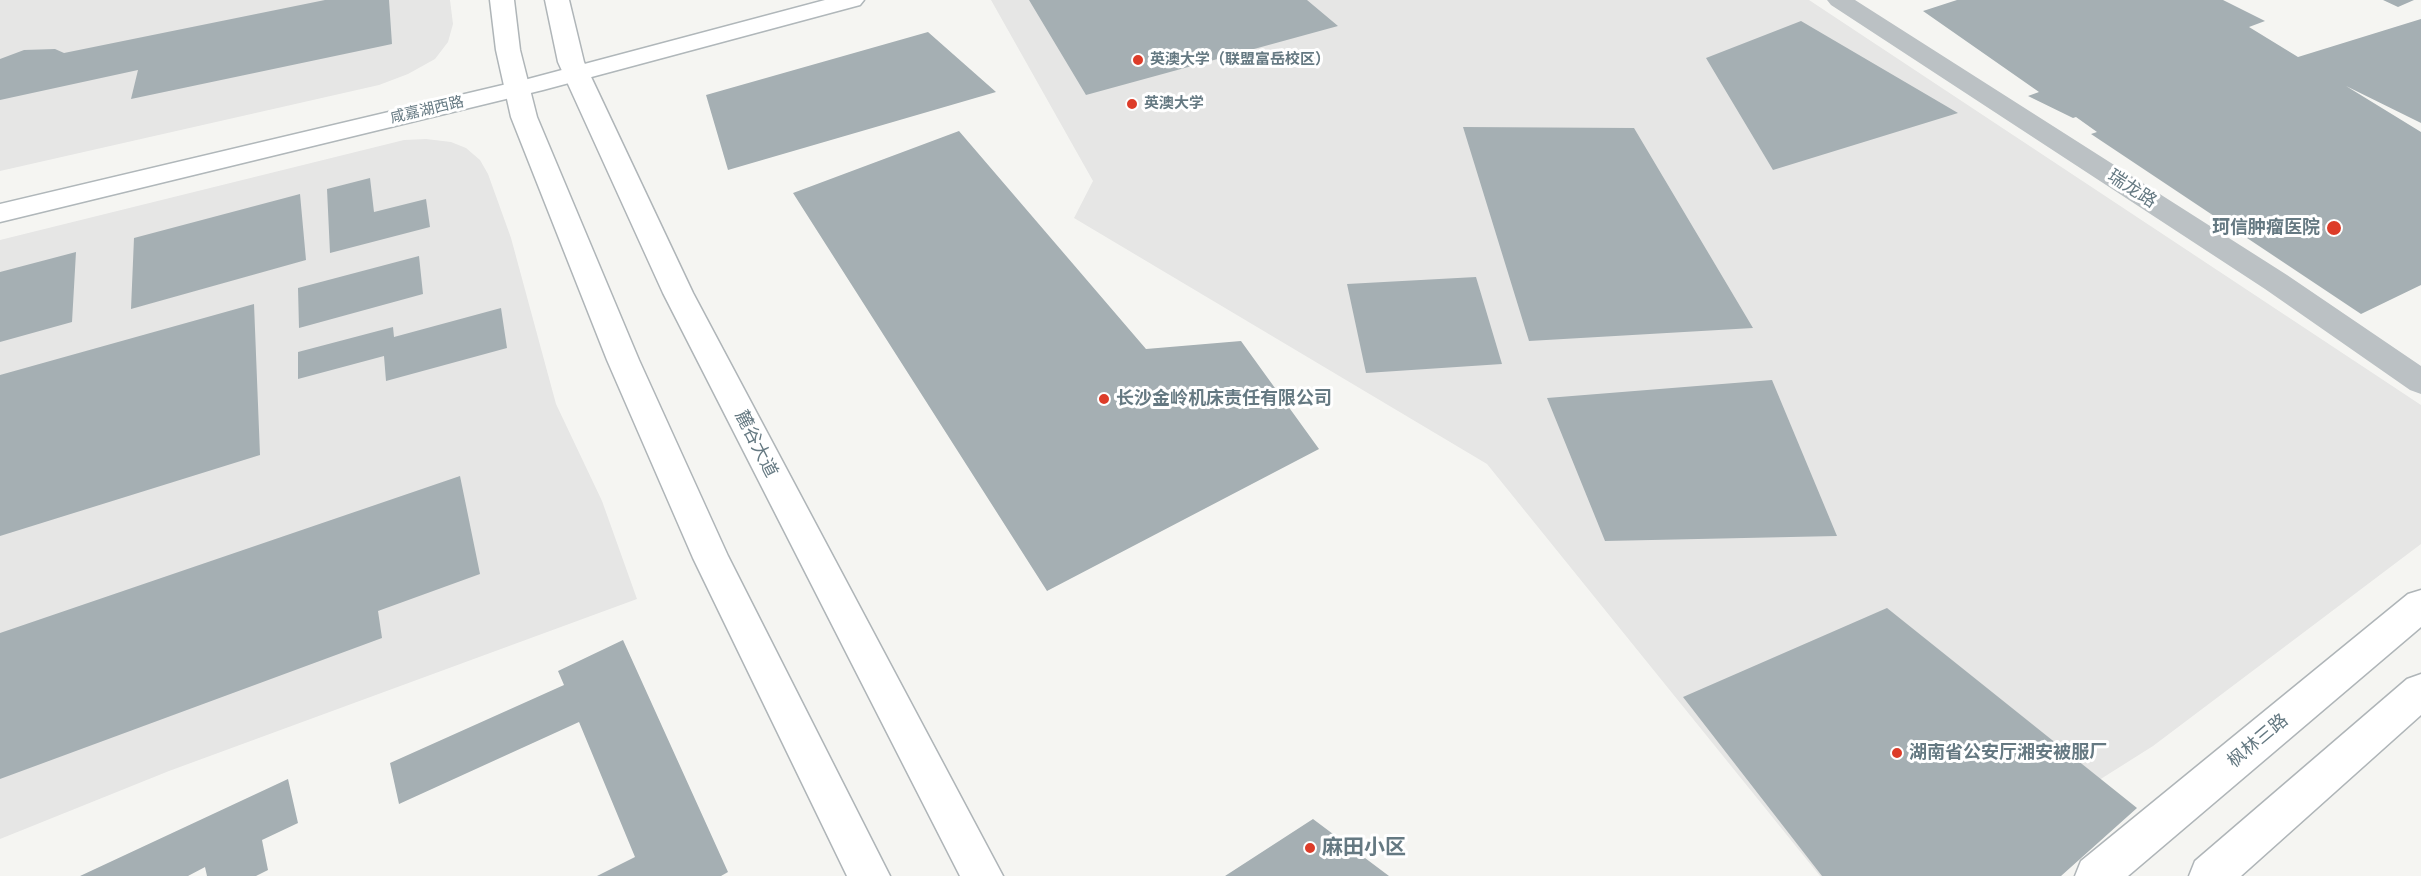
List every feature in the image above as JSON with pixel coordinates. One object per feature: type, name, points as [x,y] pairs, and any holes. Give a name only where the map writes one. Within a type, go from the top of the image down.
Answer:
[{"type":"main road","points":[[502,0],[515,83],[524,117],[623,360],[706,548],[869,876]]},
{"type":"main road","name":"麓谷大道","points":[[557,0],[573,68],[678,292],[982,876]]},
{"type":"main road","name":"咸嘉湖西路","points":[[0,213],[573,68],[809,0]]},
{"type":"main road","name":"咸嘉湖西路","points":[[573,68],[741,32],[852,0]]},
{"type":"main road","name":"咸嘉湖西路","points":[[0,198],[515,83]]},
{"type":"main road","name":"枫林三路","points":[[2096,876],[2421,605]]},
{"type":"main road","points":[[2210,876],[2421,691]]},
{"type":"street","name":"瑞龙路","points":[[1839,0],[2276,282],[2421,382]]},
{"type":"street","name":"瑞龙路","points":[[1854,0],[2275,268],[2421,368]]},
{"type":"shaded area","points":[[0,0],[450,0],[453,24],[448,42],[435,59],[408,74],[379,85],[0,171]]},
{"type":"shaded area","points":[[991,0],[1809,0],[2421,405],[2421,544],[2153,746],[1947,876],[1820,876],[1487,464],[1074,218],[1093,181]]},
{"type":"shaded area","points":[[426,139],[451,142],[466,148],[480,160],[488,174],[511,238],[556,404],[602,501],[637,599],[169,771],[0,839],[0,240],[404,140]]},
{"type":"building","points":[[325,0],[389,0],[392,44],[131,99],[138,70],[0,100],[0,59],[24,50],[55,49],[64,53]]},
{"type":"building","name":"英澳大学（联盟富岳校区）","points":[[1029,0],[1307,0],[1338,26],[1086,95]]},
{"type":"building","name":"珂信肿瘤医院","points":[[1957,0],[2223,0],[2265,21],[2249,27],[2298,57],[2421,19],[2421,123],[2346,86],[2421,132],[2421,285],[2361,314],[2091,134],[2097,132],[2076,117],[2073,118],[2028,96],[2039,92],[1923,11]]},
{"type":"building","points":[[2383,0],[2414,0],[2398,7]]},
{"type":"building","points":[[1801,21],[1958,113],[1773,170],[1706,58]]},
{"type":"building","points":[[928,32],[996,92],[728,170],[706,95]]},
{"type":"building","points":[[1463,127],[1634,128],[1753,328],[1529,341]]},
{"type":"building","name":"长沙金岭机床责任有限公司","points":[[959,131],[1146,349],[1241,341],[1319,449],[1047,591],[793,193]]},
{"type":"building","points":[[370,178],[374,212],[426,199],[430,227],[330,253],[327,189]]},
{"type":"building","points":[[300,194],[306,260],[131,309],[134,238]]},
{"type":"building","points":[[76,252],[72,322],[0,342],[0,272]]},
{"type":"building","points":[[419,256],[423,294],[299,328],[298,288]]},
{"type":"building","points":[[1476,277],[1502,364],[1366,373],[1347,284]]},
{"type":"building","points":[[254,304],[260,455],[0,536],[0,375]]},
{"type":"building","points":[[501,308],[507,348],[386,381],[384,356],[298,379],[298,352],[393,327],[394,337]]},
{"type":"building","points":[[1772,380],[1837,536],[1605,541],[1547,398]]},
{"type":"building","points":[[460,476],[480,574],[378,611],[382,638],[0,779],[0,633]]},
{"type":"building","name":"湖南省公安厅湘安被服厂","points":[[1887,608],[2137,808],[2061,876],[1822,876],[1683,697]]},
{"type":"building","points":[[623,640],[728,872],[721,876],[597,876],[635,857],[579,722],[399,804],[390,763],[564,685],[558,671]]},
{"type":"building","points":[[288,779],[298,823],[262,840],[268,870],[256,876],[207,876],[205,867],[188,876],[80,876]]},
{"type":"building","name":"麻田小区","points":[[1313,819],[1389,876],[1225,876]]},
{"type":"place","name":"英澳大学（联盟富岳校区）","points":[[1138,60]]},
{"type":"place","name":"英澳大学","points":[[1132,104]]},
{"type":"place","name":"珂信肿瘤医院","points":[[2334,228]]},
{"type":"place","name":"长沙金岭机床责任有限公司","points":[[1104,399]]},
{"type":"place","name":"湖南省公安厅湘安被服厂","points":[[1897,753]]},
{"type":"place","name":"麻田小区","points":[[1310,848]]}]
